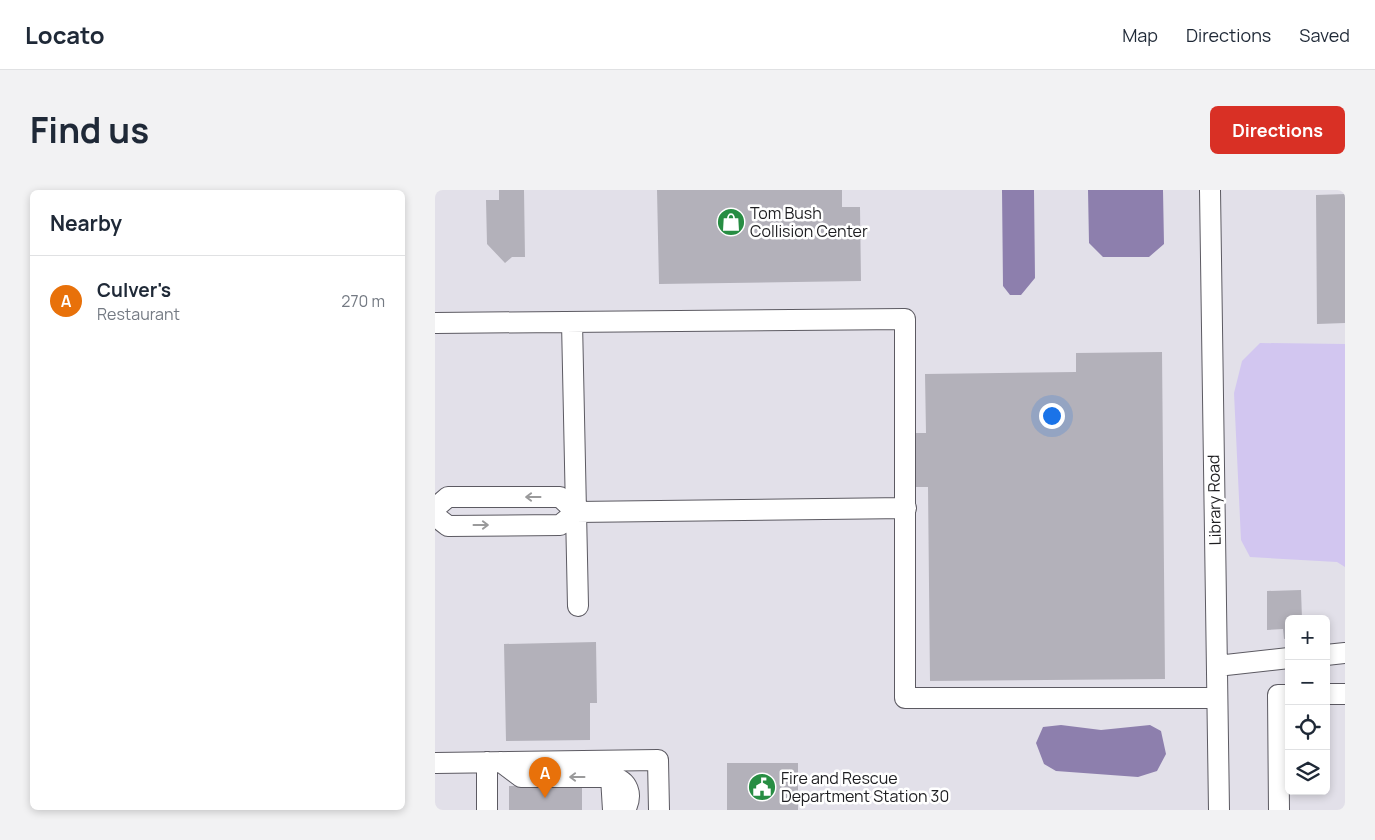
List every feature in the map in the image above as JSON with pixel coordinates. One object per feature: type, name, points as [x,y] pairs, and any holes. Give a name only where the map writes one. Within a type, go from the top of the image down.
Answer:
[{"type":"street","name":"Library Road","points":[[1210,190],[1219,810]]},
{"type":"street","points":[[435,323],[905,319],[905,698],[1217,698]]},
{"type":"street","points":[[572,322],[578,606]]},
{"type":"street","points":[[435,508],[448,497],[560,497],[576,512]]},
{"type":"street","points":[[435,516],[448,526],[560,525],[576,512],[906,508]]},
{"type":"street","points":[[1330,655],[1345,653]]},
{"type":"street","points":[[1217,666],[1285,658]]},
{"type":"street","points":[[1279,810],[1278,695],[1285,694]]},
{"type":"street","points":[[1330,694],[1345,694]]},
{"type":"street","points":[[435,763],[494,762],[611,769],[658,760],[659,810]]},
{"type":"street","points":[[487,810],[494,762]]},
{"type":"street","points":[[611,769],[613,810]]},
{"type":"street","points":[[611,769],[628,788],[629,803],[625,810]]},
{"type":"shaded area","points":[[1002,190],[1034,190],[1035,278],[1021,295],[1010,295],[1003,286]]},
{"type":"shaded area","points":[[1088,190],[1163,190],[1164,244],[1149,257],[1103,257],[1089,243]]},
{"type":"shaded area","points":[[1260,343],[1345,344],[1345,567],[1337,562],[1250,557],[1241,540],[1234,393],[1242,361]]},
{"type":"shaded area","points":[[1061,725],[1101,730],[1150,725],[1161,731],[1166,754],[1157,771],[1138,777],[1056,771],[1044,764],[1036,743],[1043,727]]},
{"type":"building","points":[[499,190],[524,190],[525,257],[512,257],[505,263],[487,244],[486,200],[499,200]]},
{"type":"building","points":[[657,190],[842,190],[842,207],[860,207],[861,281],[659,284]]},
{"type":"building","points":[[1345,194],[1345,323],[1317,324],[1316,195]]},
{"type":"building","points":[[1162,352],[1165,679],[930,681],[928,487],[912,487],[912,433],[926,433],[925,374],[1076,372],[1076,353]]},
{"type":"building","points":[[1301,590],[1302,615],[1285,615],[1285,639],[1283,629],[1267,630],[1267,591]]},
{"type":"building","points":[[596,642],[597,703],[590,703],[590,740],[506,741],[504,644]]},
{"type":"building","name":"Fire and Rescue Department Station 30","points":[[727,763],[798,763],[798,810],[727,810]]},
{"type":"building","points":[[582,785],[582,810],[509,810],[509,786]]},
{"type":"place","name":"Tom Bush Collision Center","points":[[731,222]]},
{"type":"place","name":"Fire and Rescue Department Station 30","points":[[762,787]]},
{"type":"place","name":"Culver's","points":[[545,798]]}]
